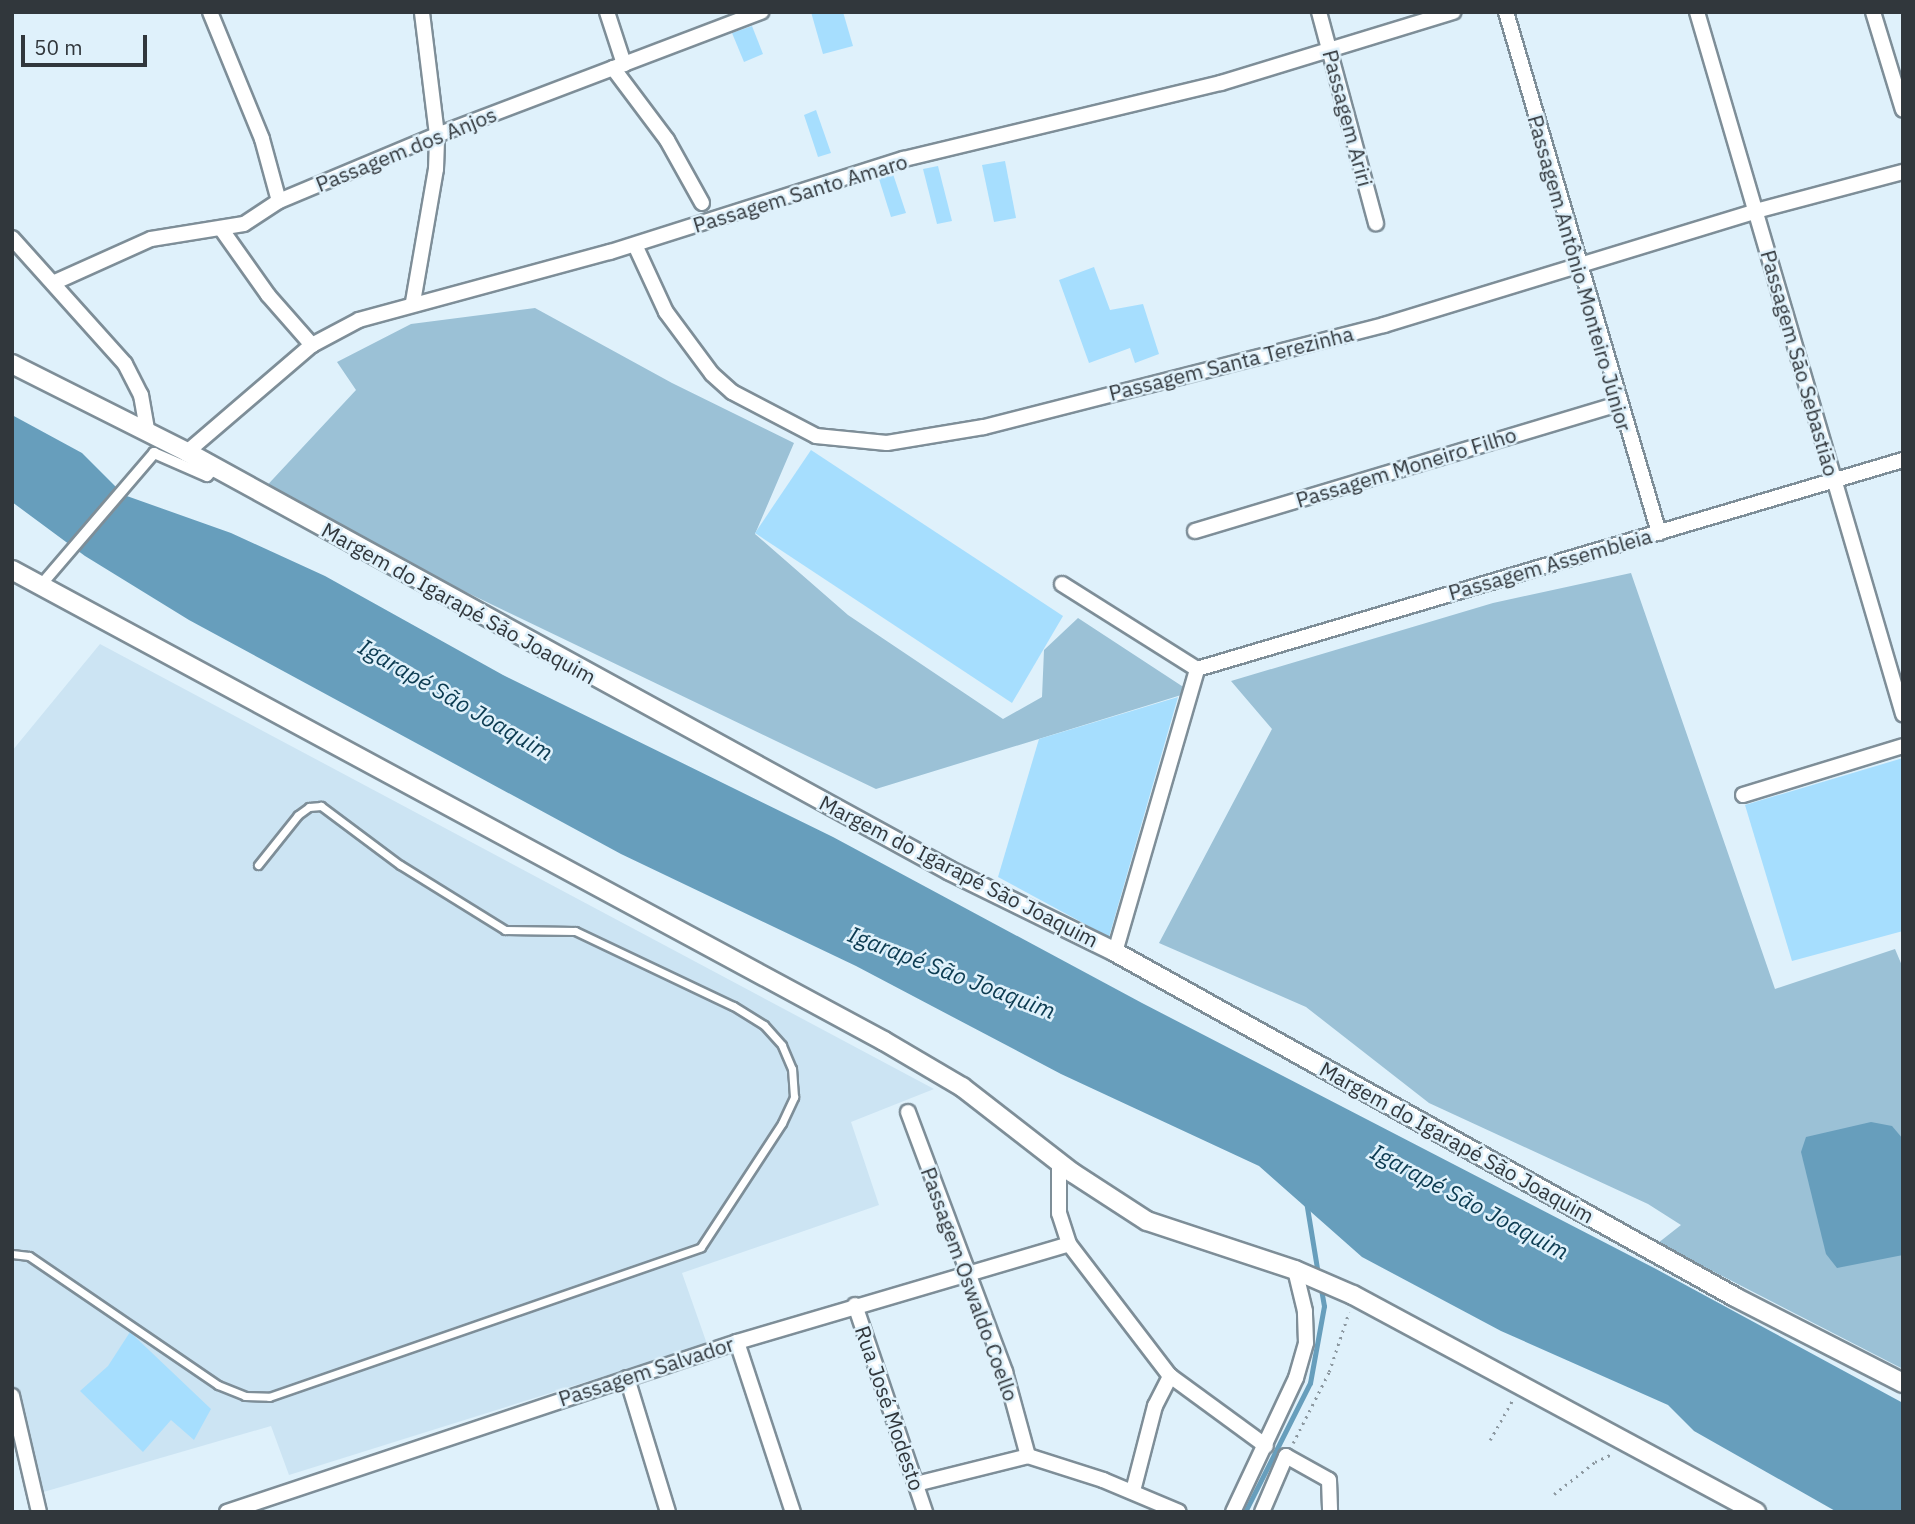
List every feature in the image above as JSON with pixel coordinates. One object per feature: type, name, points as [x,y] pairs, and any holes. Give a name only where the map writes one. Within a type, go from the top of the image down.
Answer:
[{"type":"street","points":[[210,12],[262,139],[279,201]]},
{"type":"street","points":[[413,302],[436,169],[437,135],[422,12]]},
{"type":"street","points":[[607,12],[618,66],[667,140],[702,203]]},
{"type":"street","name":"Passagem dos Anjos","points":[[53,283],[151,239],[198,229],[222,230],[262,215],[279,201],[437,135],[761,12]]},
{"type":"street","name":"Passagem Ariri","points":[[1319,12],[1376,223]]},
{"type":"street","name":"Passagem Santo Amaro","points":[[187,452],[312,345],[359,320],[413,302],[635,244],[904,159],[1221,83],[1453,12]]},
{"type":"street","name":"Passagem Antônio Monteiro Júnior","points":[[1506,12],[1617,404],[1658,533]]},
{"type":"street","name":"Passagem São Sebastião","points":[[1697,12],[1903,714]]},
{"type":"street","points":[[1873,12],[1903,110]]},
{"type":"street","name":"Passagem Santa Terezinha","points":[[635,244],[666,312],[712,374],[732,393],[816,436],[861,444],[921,439],[996,424],[1397,321],[1756,211],[1903,172]]},
{"type":"street","points":[[222,230],[312,345]]},
{"type":"street","points":[[12,238],[136,381],[148,433]]},
{"type":"street","name":"Margem do Igarapé São Joaquim","points":[[12,364],[187,452],[938,864],[1115,952],[1735,1297],[1903,1383]]},
{"type":"street","name":"Passagem Moneiro Filho","points":[[1195,531],[1617,404]]},
{"type":"street","points":[[41,585],[62,555],[154,453],[207,476],[215,468]]},
{"type":"street","name":"Passagem Assembleia","points":[[1197,669],[1903,460]]},
{"type":"street","points":[[12,570],[884,1041],[962,1087],[1059,1162],[1147,1221],[1295,1270],[1353,1295],[1522,1383],[1756,1512]]},
{"type":"street","points":[[1062,584],[1197,669],[1115,952]]},
{"type":"street","points":[[1743,795],[1903,746]]},
{"type":"street","name":"Passagem Oswaldo Coello","points":[[908,1112],[1005,1372],[1028,1456]]},
{"type":"street","points":[[1059,1162],[1059,1213],[1069,1244],[1170,1376],[1266,1446]]},
{"type":"street","name":"Passagem Salvador","points":[[227,1512],[737,1342],[966,1271],[1069,1244]]},
{"type":"street","points":[[1233,1512],[1266,1446],[1306,1343],[1305,1311],[1295,1270]]},
{"type":"street","name":"Rua José Modesto","points":[[855,1305],[925,1512]]},
{"type":"street","points":[[737,1342],[793,1512]]},
{"type":"street","points":[[1133,1491],[1155,1406],[1170,1376]]},
{"type":"street","points":[[627,1378],[668,1512]]},
{"type":"street","points":[[12,1396],[39,1512]]},
{"type":"street","points":[[916,1484],[1028,1456],[1133,1491],[1180,1512]]},
{"type":"street","points":[[1262,1512],[1286,1456],[1329,1480],[1330,1512]]},
{"type":"lane","points":[[12,1254],[29,1256],[218,1385],[245,1396],[269,1397],[701,1247],[782,1123],[794,1097],[792,1069],[782,1045],[764,1025],[733,1006],[575,931],[505,930],[407,870],[321,806],[309,807],[298,816],[258,864]]},
{"type":"path","points":[[1286,1456],[1329,1372],[1353,1295]]},
{"type":"path","points":[[1490,1440],[1522,1383]]},
{"type":"path","points":[[1554,1494],[1595,1462],[1635,1445]]},
{"type":"shaded area","points":[[535,308],[672,383],[794,443],[755,534],[848,615],[1003,719],[1042,697],[1044,650],[1078,618],[1191,692],[876,789],[260,493],[356,390],[337,362],[411,324]]},
{"type":"shaded area","points":[[1631,573],[1775,989],[1895,949],[1903,968],[1903,1369],[1658,1243],[1681,1225],[1648,1204],[1429,1103],[1306,1007],[1159,943],[1272,729],[1231,681],[1493,603]]},
{"type":"shaded area","points":[[100,644],[934,1089],[851,1122],[879,1205],[682,1273],[707,1344],[289,1475],[271,1426],[40,1493],[12,1383],[12,751]]},
{"type":"water","name":"Igarapé São Joaquim","points":[[12,415],[82,453],[124,495],[231,533],[325,576],[503,675],[833,837],[1142,1003],[1656,1269],[1903,1403],[1903,1512],[1837,1512],[1694,1431],[1668,1405],[1501,1331],[1362,1257],[1259,1166],[1061,1074],[856,966],[621,854],[189,620],[85,556],[12,502]]},
{"type":"water","points":[[1871,1122],[1892,1126],[1903,1139],[1903,1255],[1837,1268],[1826,1254],[1801,1152],[1806,1137]]},
{"type":"building","points":[[811,12],[843,12],[853,46],[823,54]]},
{"type":"building","points":[[752,26],[763,54],[744,62],[732,33]]},
{"type":"building","points":[[816,110],[831,153],[818,157],[804,115]]},
{"type":"building","points":[[1005,161],[1016,218],[994,222],[982,165]]},
{"type":"building","points":[[938,166],[952,221],[937,224],[923,169]]},
{"type":"building","points":[[893,174],[906,213],[891,217],[879,179]]},
{"type":"building","points":[[1094,267],[1110,310],[1143,304],[1159,354],[1135,363],[1130,348],[1089,363],[1059,280]]},
{"type":"building","points":[[811,450],[1063,616],[1012,703],[755,533]]},
{"type":"building","points":[[1178,697],[1109,937],[998,877],[1039,739]]},
{"type":"building","points":[[1903,758],[1903,931],[1792,961],[1745,805]]},
{"type":"building","points":[[130,1332],[211,1409],[194,1440],[171,1420],[143,1452],[80,1391],[108,1366]]},
{"type":"waterway","points":[[1306,1201],[1318,1274]]},
{"type":"waterway","points":[[1245,1512],[1310,1383],[1324,1306],[1320,1284]]}]
